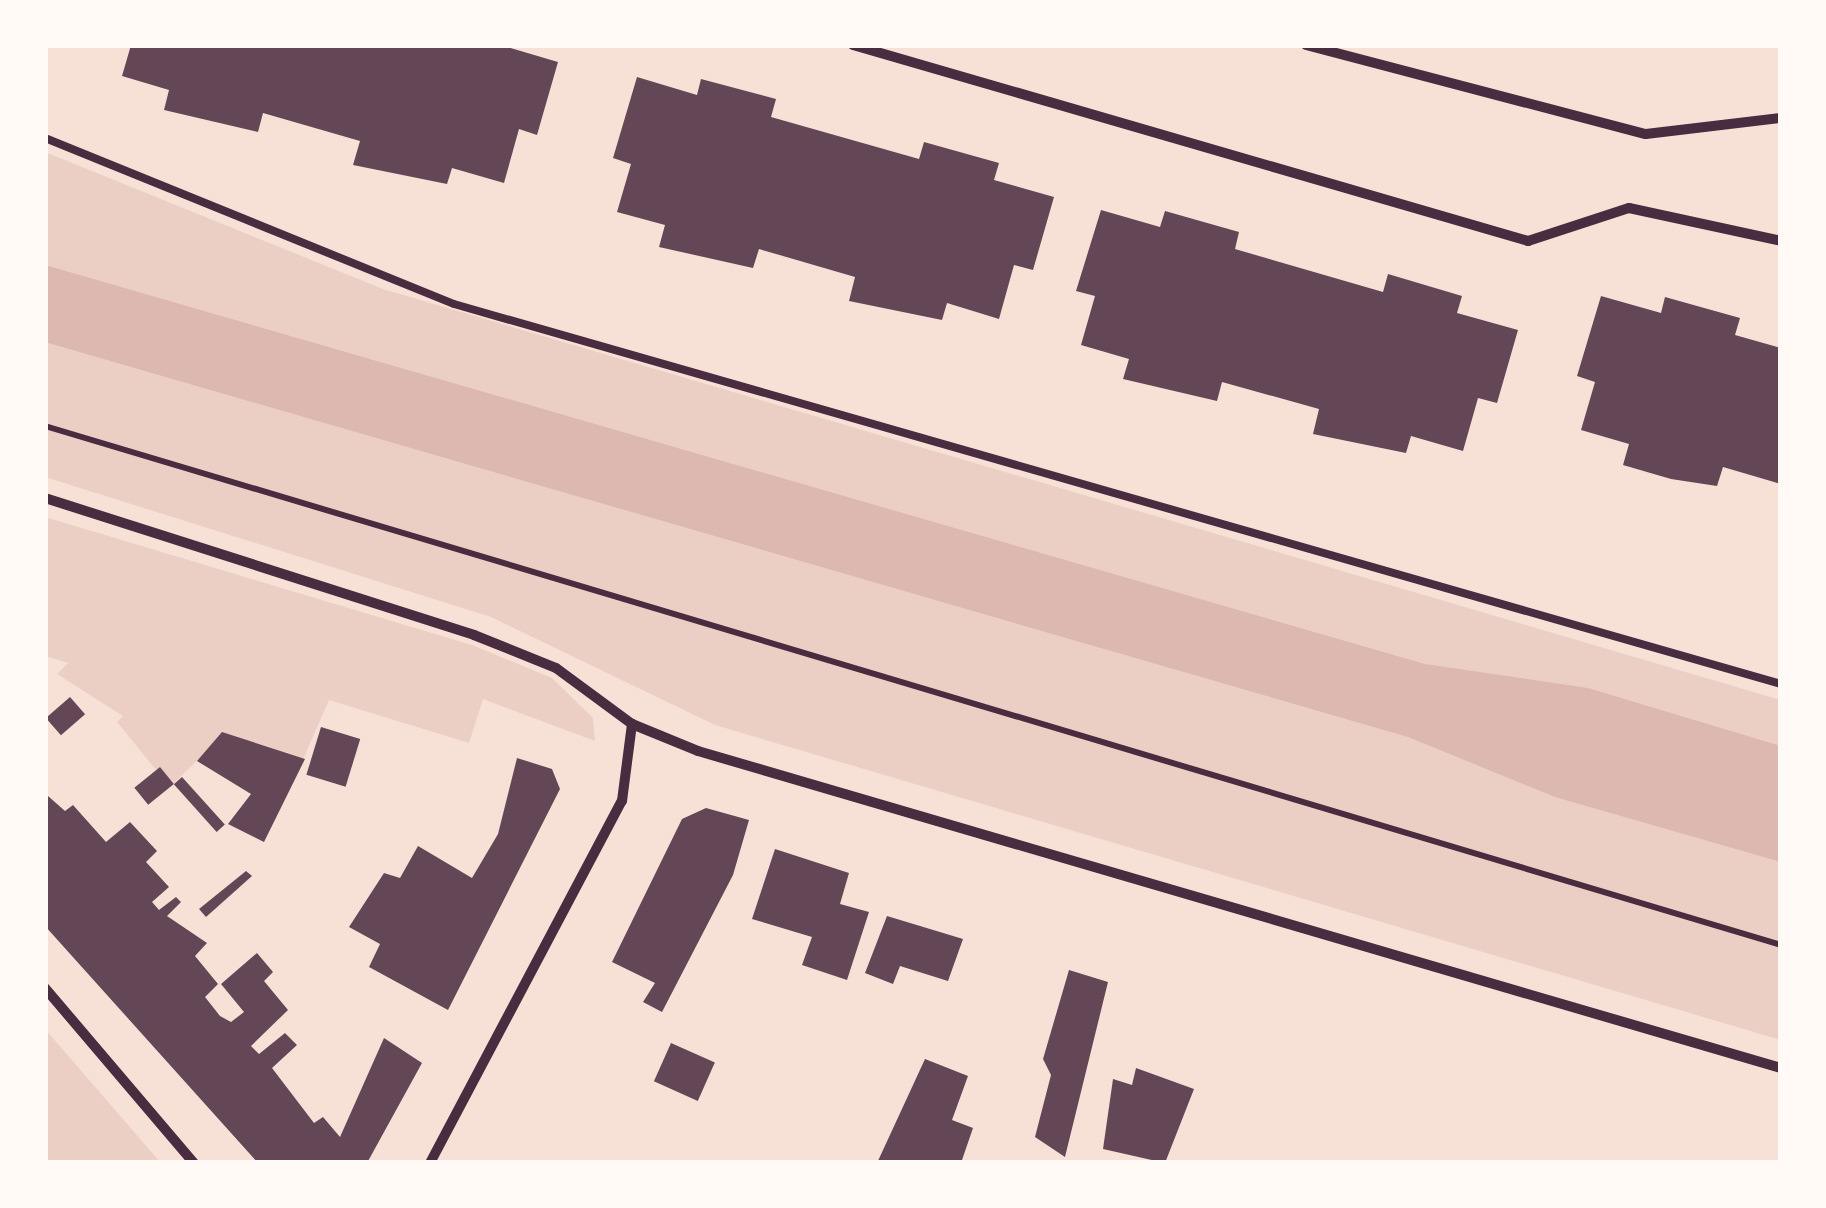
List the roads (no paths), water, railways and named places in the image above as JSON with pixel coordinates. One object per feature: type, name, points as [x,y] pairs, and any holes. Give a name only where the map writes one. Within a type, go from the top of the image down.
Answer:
[{"type":"street","points":[[853,45],[1528,240],[1629,208],[1781,241]]},
{"type":"street","points":[[1306,45],[1646,134],[1781,118]]},
{"type":"street","points":[[45,498],[474,635],[556,668],[632,724],[975,836],[1781,1068]]},
{"type":"street","points":[[430,1163],[622,802],[632,724]]},
{"type":"street","points":[[45,988],[194,1163]]},
{"type":"lane","points":[[45,138],[454,304],[1781,684]]}]
